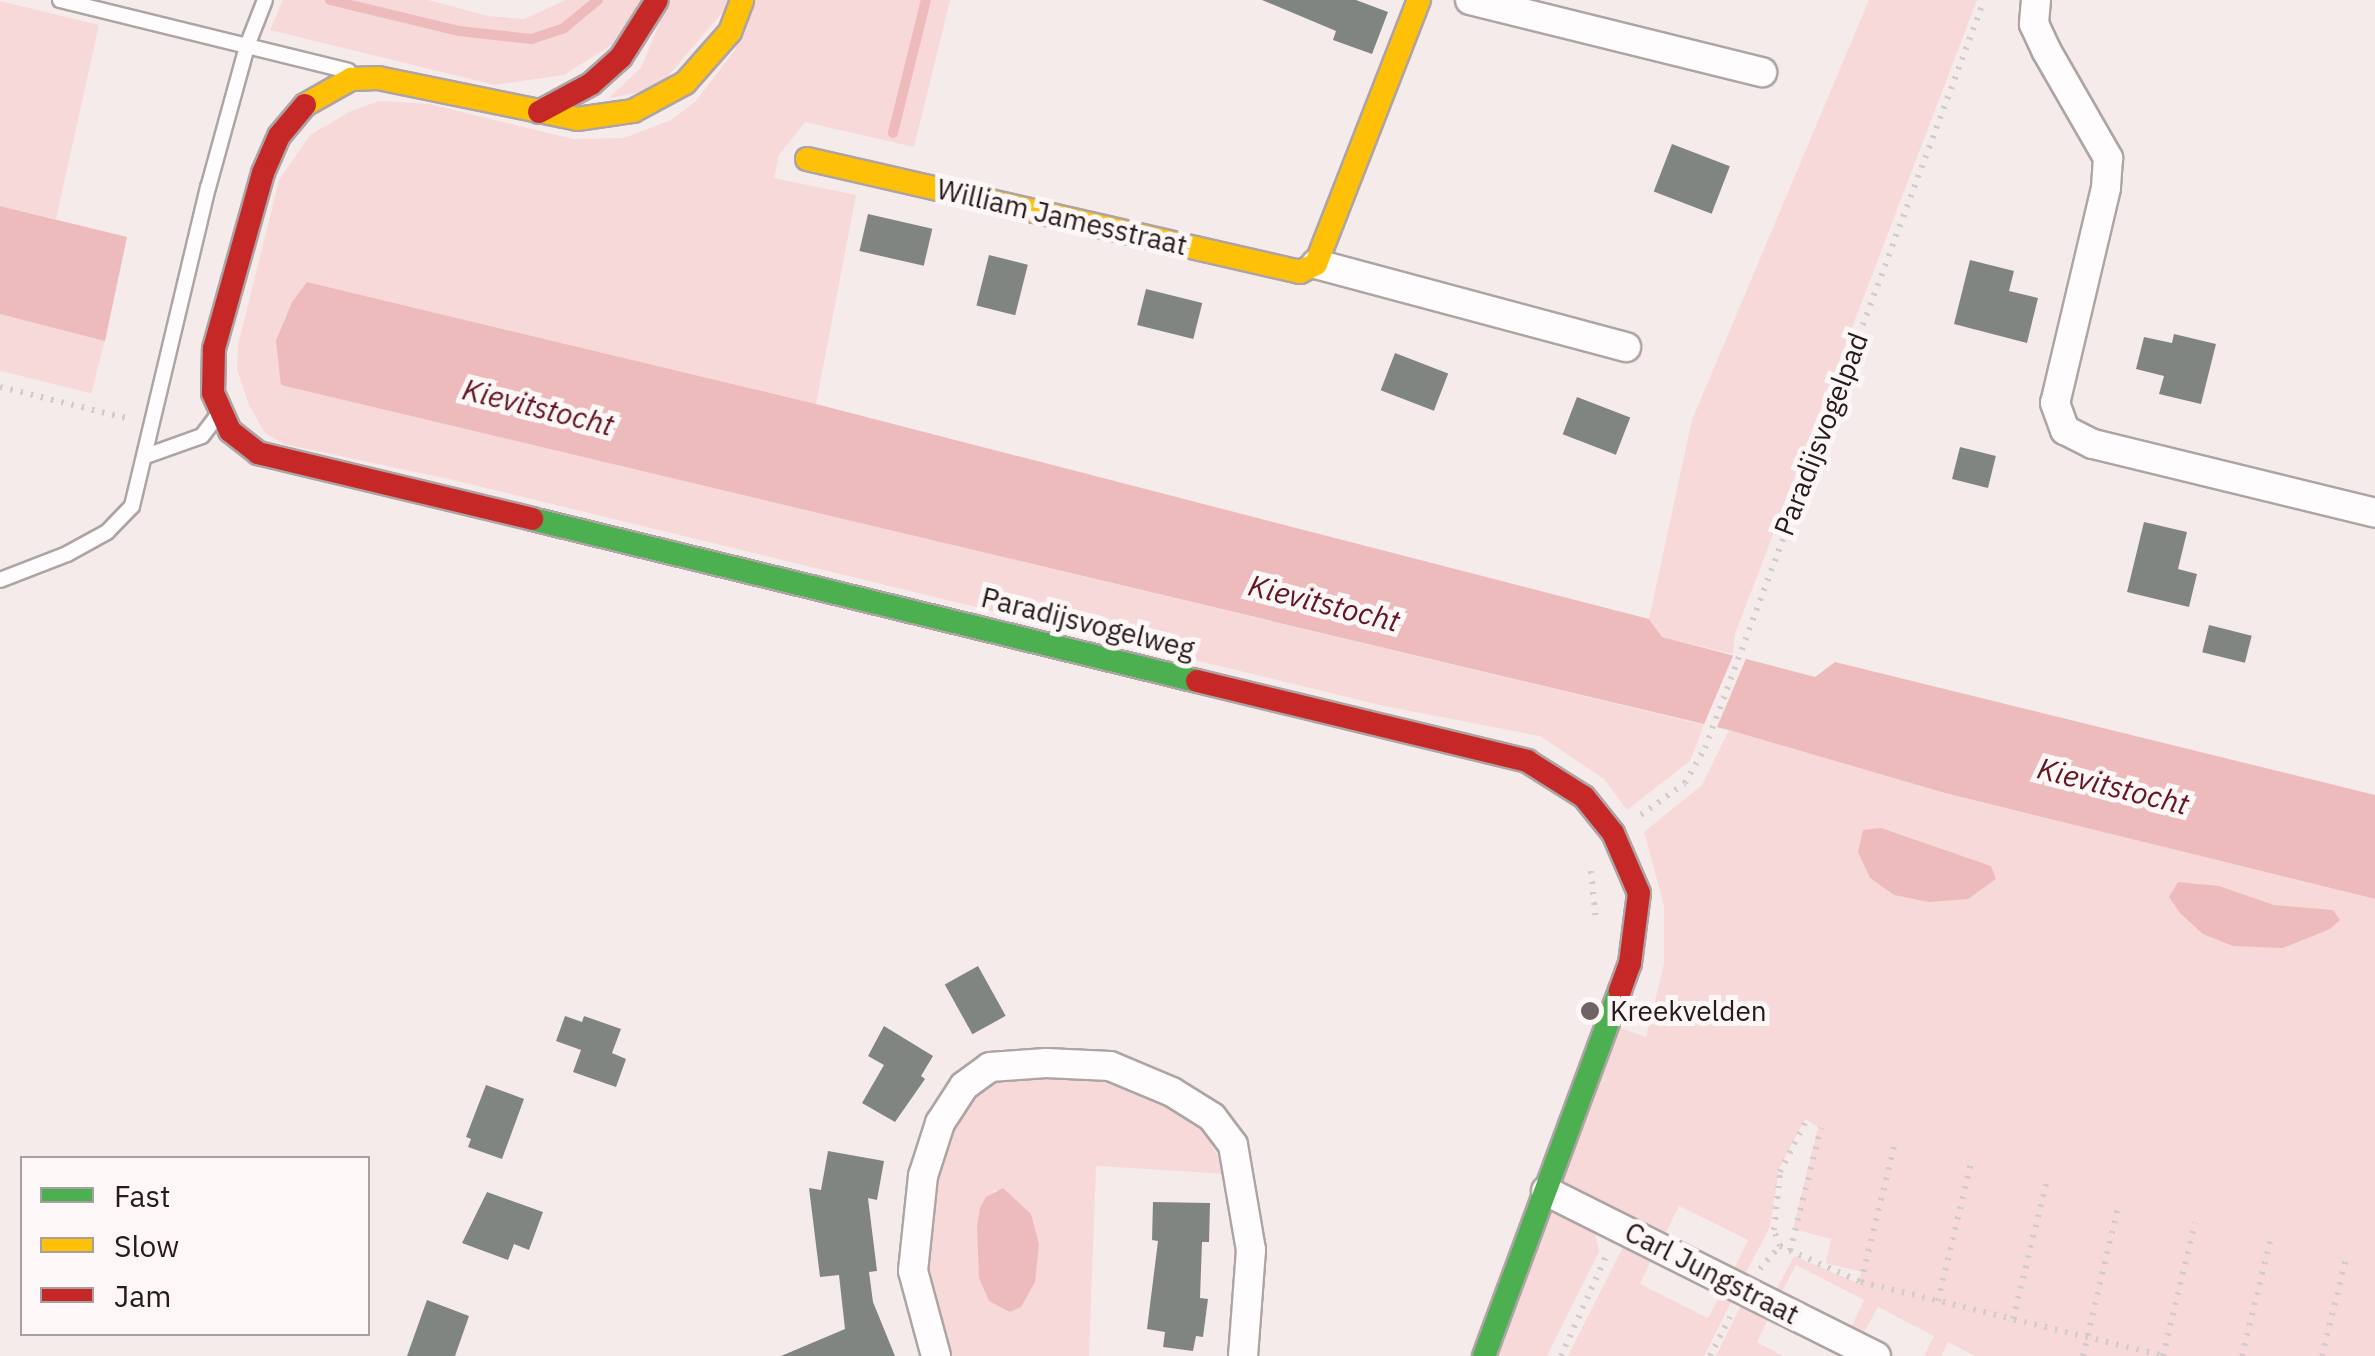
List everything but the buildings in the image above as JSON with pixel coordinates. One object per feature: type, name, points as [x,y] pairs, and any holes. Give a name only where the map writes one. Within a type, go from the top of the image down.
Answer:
[{"type":"street","points":[[539,112],[591,84],[621,57],[656,0]]},
{"type":"street","points":[[220,413],[210,376],[214,349],[263,173],[279,136],[300,109],[323,91],[351,79],[378,78],[577,119],[634,111],[686,82],[730,32],[742,0]]},
{"type":"street","points":[[1316,264],[1419,0]]},
{"type":"street","points":[[1470,0],[1762,72]]},
{"type":"street","points":[[2036,0],[2034,24],[2098,133],[2108,158],[2106,188],[2055,403],[2064,430],[2092,444],[2375,513]]},
{"type":"street","name":"William Jamesstraat","points":[[807,158],[1300,272],[1316,264],[1626,347]]},
{"type":"street","name":"Paradijsvogelweg","points":[[220,413],[241,444],[258,452],[1527,761],[1584,798],[1613,833],[1639,893],[1630,963],[1484,1356]]},
{"type":"street","points":[[936,1356],[913,1270],[923,1176],[940,1123],[964,1086],[990,1067],[1046,1063],[1110,1066],[1172,1092],[1212,1117],[1233,1145],[1251,1250],[1243,1356]]},
{"type":"street","name":"Carl Jungstraat","points":[[1546,1191],[1876,1356]]},
{"type":"lane","points":[[60,0],[378,78]]},
{"type":"lane","points":[[0,580],[66,554],[108,532],[132,506],[208,188],[247,46],[265,0]]},
{"type":"lane","points":[[146,456],[202,436],[220,413]]},
{"type":"path","name":"Paradijsvogelpad","points":[[1613,833],[1685,783],[1705,748],[1984,0]]},
{"type":"path","points":[[0,387],[154,425]]},
{"type":"path","points":[[1805,1123],[1780,1172],[1774,1230],[1780,1246],[1828,1272],[1861,1282],[2163,1356],[2194,1223]]},
{"type":"path","points":[[1790,1251],[1821,1128]]},
{"type":"path","points":[[1861,1282],[1894,1147]]},
{"type":"path","points":[[1938,1300],[1971,1164]]},
{"type":"path","points":[[2013,1319],[2047,1181]]},
{"type":"path","points":[[2083,1356],[2119,1204]]},
{"type":"path","points":[[1561,1356],[1620,1226]]},
{"type":"path","points":[[2242,1356],[2270,1240]]},
{"type":"path","points":[[1710,1356],[1744,1288],[1780,1246]]},
{"type":"path","points":[[2322,1356],[2346,1258]]},
{"type":"shaded area","points":[[283,0],[428,0],[488,16],[524,19],[566,0],[646,0],[618,41],[564,75],[495,85],[270,30]]},
{"type":"shaded area","points":[[669,0],[733,0],[657,89],[609,98],[641,68]]},
{"type":"shaded area","points":[[754,0],[950,0],[914,147],[805,122],[779,155],[774,178],[856,195],[816,404],[307,282],[284,319],[281,384],[1704,725],[1690,761],[1627,810],[1604,779],[1540,736],[1384,706],[453,480],[284,444],[265,433],[249,405],[237,369],[238,345],[279,180],[310,135],[351,111],[379,101],[429,104],[573,139],[624,138],[671,120],[695,102],[735,50]]},
{"type":"shaded area","points":[[1869,0],[1977,0],[1735,634],[1733,654],[1662,637],[1649,619],[1692,420]]},
{"type":"shaded area","points":[[0,1],[99,25],[56,219],[0,206]]},
{"type":"shaded area","points":[[0,314],[105,340],[91,393],[0,371]]},
{"type":"shaded area","points":[[1729,730],[1945,793],[2375,899],[2375,1356],[1975,1356],[1948,1342],[1941,1356],[1924,1356],[1934,1336],[1878,1307],[1863,1334],[1851,1328],[1864,1300],[1796,1265],[1781,1293],[1776,1290],[1794,1256],[1858,1283],[1861,1272],[1826,1263],[1831,1239],[1793,1229],[1818,1127],[1805,1119],[1779,1169],[1770,1227],[1745,1274],[1734,1269],[1748,1240],[1679,1206],[1665,1234],[1557,1178],[1615,1026],[1646,1037],[1664,964],[1664,906],[1644,832],[1702,785]],"holes":[[[2192,882],[2274,905],[2333,911],[2306,938],[2283,948]]]},
{"type":"shaded area","points":[[1015,1074],[1091,1076],[1145,1092],[1179,1109],[1201,1128],[1229,1174],[1096,1166],[1089,1356],[946,1356],[924,1261],[929,1196],[955,1114],[991,1079]],"holes":[[[995,1190],[1031,1214],[1039,1244],[980,1208]]]},
{"type":"shaded area","points":[[1547,1203],[1594,1229],[1599,1252],[1547,1356],[1490,1356]]},
{"type":"shaded area","points":[[1626,1241],[1653,1256],[1640,1284],[1708,1318],[1723,1290],[1734,1296],[1704,1356],[1568,1356]]},
{"type":"shaded area","points":[[1743,1301],[1770,1315],[1757,1342],[1783,1356],[1716,1356]]},
{"type":"water","points":[[0,206],[127,237],[105,341],[0,314]]},
{"type":"water","name":"Kievitstocht","points":[[307,282],[816,404],[1649,619],[1662,637],[1815,677],[1835,662],[2375,795],[2375,899],[1945,793],[1729,730],[281,385],[276,341],[292,302]]},
{"type":"water","points":[[1881,828],[1991,866],[1996,879],[1968,899],[1929,902],[1894,895],[1870,878],[1858,852],[1863,830]]},
{"type":"water","points":[[2178,882],[2219,886],[2274,905],[2333,910],[2340,920],[2330,929],[2283,948],[2233,946],[2203,934],[2180,913],[2169,897]]},
{"type":"water","points":[[1003,1188],[1031,1214],[1039,1244],[1035,1282],[1021,1307],[1010,1312],[989,1301],[979,1278],[980,1208],[986,1197]]},
{"type":"pier","points":[[1736,649],[1748,654],[1714,734],[1702,729]]},
{"type":"waterway","points":[[330,0],[459,31],[531,39],[564,28],[598,0]]},
{"type":"waterway","points":[[893,133],[926,0]]},
{"type":"traffic: fast","points":[[532,519],[1197,681]]},
{"type":"traffic: fast","points":[[1484,1356],[1620,991]]},
{"type":"traffic: slow","points":[[305,105],[351,79],[378,78],[577,119],[633,111],[685,83],[730,32],[742,0]]},
{"type":"traffic: slow","points":[[807,159],[1300,272],[1316,264],[1419,0]]},
{"type":"traffic: jam","points":[[539,112],[591,84],[621,57],[657,0]]},
{"type":"traffic: jam","points":[[305,105],[279,136],[263,173],[214,349],[213,393],[230,431],[258,453],[532,519]]},
{"type":"traffic: jam","points":[[1197,681],[1527,761],[1584,797],[1613,833],[1639,893],[1630,963],[1620,991]]},
{"type":"place","name":"Kreekvelden","points":[[1590,1011]]}]
